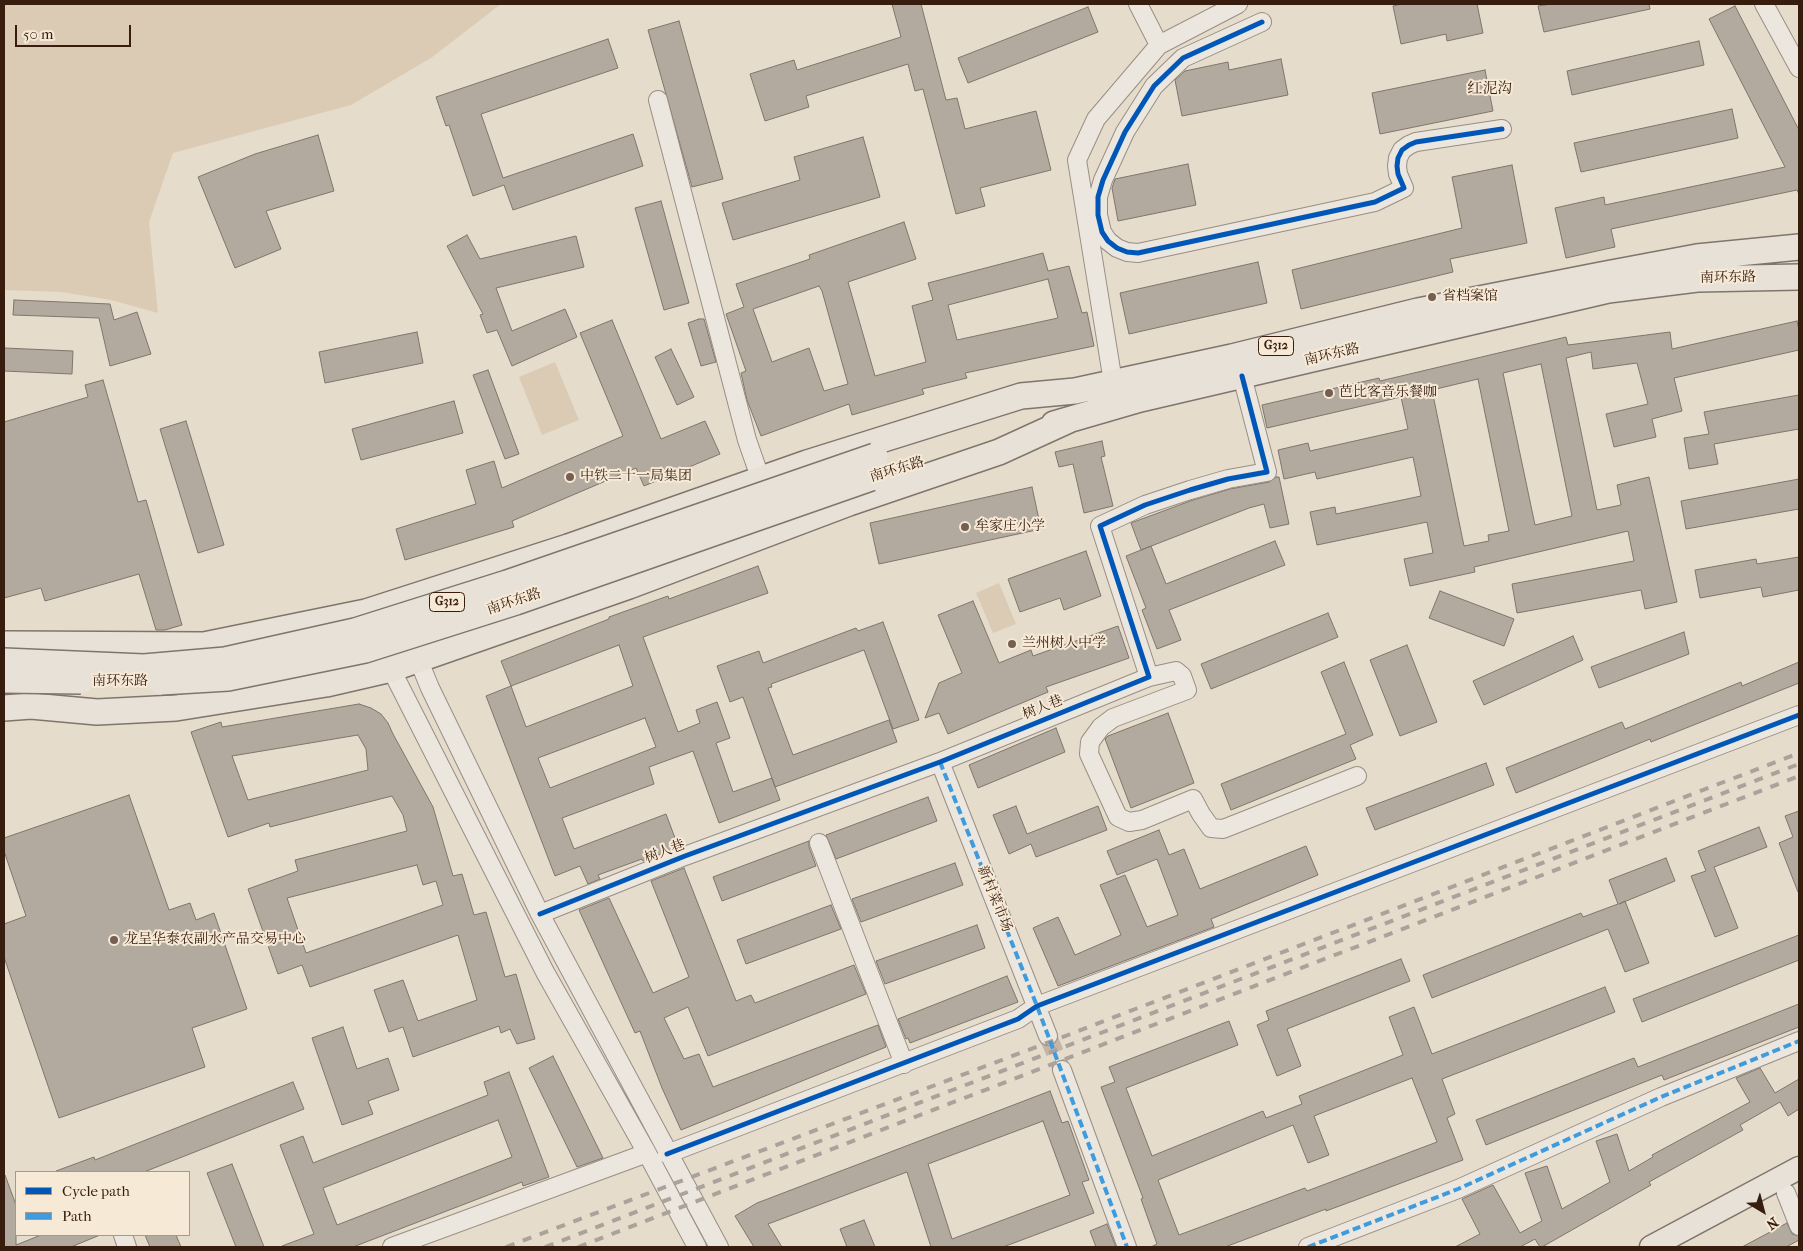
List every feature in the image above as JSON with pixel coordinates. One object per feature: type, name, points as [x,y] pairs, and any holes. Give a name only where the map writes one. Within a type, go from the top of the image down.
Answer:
[{"type":"highway","name":"南环东路","points":[[4,680],[142,682],[228,678],[365,650],[516,602],[1076,391],[1232,357],[1418,311],[1697,257],[1799,247]]},
{"type":"highway","name":"南环东路","points":[[4,661],[144,667],[225,660],[355,631],[873,467],[977,445],[1140,399],[1608,290],[1697,279],[1799,277]]},
{"type":"highway","name":"南环东路","points":[[4,644],[204,645],[366,612],[568,548],[875,440],[1021,396],[1076,391]]},
{"type":"highway","points":[[4,708],[32,706],[97,712],[176,708],[326,684],[391,669],[629,586],[849,503],[999,452],[1068,420]]},
{"type":"main road","points":[[1651,1247],[1799,1168]]},
{"type":"main road","points":[[1683,1247],[1792,1189]]},
{"type":"street","points":[[1138,4],[1159,45]]},
{"type":"street","points":[[1113,382],[1093,222],[1077,160],[1096,119],[1159,45],[1238,4]]},
{"type":"street","points":[[1764,4],[1799,68]]},
{"type":"street","points":[[1093,222],[1103,180],[1125,132],[1154,86],[1183,58],[1262,22]]},
{"type":"street","points":[[658,100],[747,440],[761,480]]},
{"type":"street","points":[[1093,222],[1108,241],[1117,248],[1127,252],[1138,253],[1375,202],[1404,188],[1396,166],[1402,150],[1409,145],[1416,142],[1502,129]]},
{"type":"street","points":[[1149,677],[1100,526],[1145,505],[1181,493],[1228,479],[1267,472],[1242,376]]},
{"type":"street","points":[[396,603],[430,688],[540,914],[667,1154],[719,1247]]},
{"type":"street","points":[[366,612],[391,669],[545,972],[647,1153],[697,1247]]},
{"type":"street","name":"树人巷","points":[[540,914],[685,856],[940,762],[1149,677],[1176,671],[1182,676],[1187,690],[1113,718],[1101,727],[1090,742],[1088,754],[1118,817],[1130,822],[1142,820],[1194,799],[1201,814],[1211,828],[1223,829],[1357,776]]},
{"type":"street","points":[[667,1154],[1018,1019],[1037,1006],[1799,715]]},
{"type":"street","name":"新村菜市场","points":[[940,762],[1048,1036]]},
{"type":"street","points":[[819,843],[904,1064]]},
{"type":"street","points":[[1308,1247],[1458,1189],[1661,1097],[1799,1041]]},
{"type":"street","points":[[1062,1070],[1127,1247]]},
{"type":"street","points":[[392,1247],[647,1153]]},
{"type":"street","points":[[1792,1189],[1799,1226]]},
{"type":"shaded area","points":[[4,4],[501,4],[431,58],[351,105],[173,153],[149,222],[158,313],[111,300],[61,292],[4,290]]},
{"type":"shaded area","points":[[555,362],[579,420],[542,435],[519,377]]},
{"type":"shaded area","points":[[999,583],[1016,624],[993,633],[976,593]]},
{"type":"building","points":[[892,4],[921,4],[946,100],[957,98],[965,129],[1036,111],[1051,170],[980,188],[985,206],[956,214],[923,89],[915,91],[908,64],[806,96],[809,107],[765,121],[750,74],[794,60],[797,70],[901,37]]},
{"type":"building","points":[[1402,4],[1477,4],[1483,33],[1447,41],[1446,34],[1401,44],[1393,6]]},
{"type":"building","points":[[1551,4],[1649,4],[1650,9],[1544,32],[1538,6]]},
{"type":"building","points":[[1735,6],[1799,130],[1799,194],[1797,190],[1611,229],[1615,247],[1566,258],[1555,208],[1604,197],[1605,205],[1785,167],[1709,19]]},
{"type":"building","points":[[1088,7],[1098,32],[968,83],[958,58]]},
{"type":"building","points":[[679,21],[723,179],[692,187],[648,30]]},
{"type":"building","points":[[608,39],[618,68],[481,114],[503,178],[633,134],[643,166],[513,210],[504,185],[473,196],[449,125],[446,126],[436,97]]},
{"type":"building","points":[[1699,41],[1704,65],[1572,95],[1567,71]]},
{"type":"building","points":[[1281,59],[1288,95],[1182,116],[1175,80],[1185,71],[1228,62],[1229,70]]},
{"type":"building","points":[[1485,70],[1493,111],[1380,134],[1372,93]]},
{"type":"building","points":[[1732,109],[1738,138],[1581,172],[1574,143]]},
{"type":"building","points":[[318,135],[334,191],[266,211],[281,249],[235,268],[198,177],[255,154]]},
{"type":"building","points":[[863,137],[880,197],[733,240],[722,203],[800,180],[794,157]]},
{"type":"building","points":[[1188,164],[1196,205],[1118,221],[1112,188],[1115,179]]},
{"type":"building","points":[[1512,165],[1527,243],[1450,259],[1453,272],[1301,309],[1292,270],[1462,228],[1452,177]]},
{"type":"building","points":[[661,201],[689,303],[664,310],[635,208]]},
{"type":"building","points":[[904,222],[916,259],[848,282],[875,376],[926,362],[912,306],[933,300],[928,283],[1043,253],[1048,271],[1069,266],[1082,313],[1087,312],[1094,346],[965,373],[967,378],[922,389],[924,394],[852,415],[849,404],[761,436],[747,400],[741,373],[746,371],[726,314],[744,307],[736,284],[810,259],[809,255]],"holes":[[[1048,279],[1058,318],[957,340],[948,305]],[[819,286],[848,384],[824,391],[809,348],[772,362],[753,309]]]},
{"type":"building","points":[[467,235],[480,259],[576,236],[584,267],[496,288],[512,331],[565,309],[577,337],[512,366],[497,330],[487,333],[480,315],[483,314],[447,246]]},
{"type":"building","points":[[1258,262],[1267,303],[1129,334],[1120,293]]},
{"type":"building","points":[[14,300],[110,304],[114,320],[137,312],[151,354],[110,366],[99,318],[13,315]]},
{"type":"building","points":[[704,319],[716,362],[701,366],[688,323]]},
{"type":"building","points":[[612,320],[661,439],[705,421],[720,454],[644,486],[636,468],[512,521],[514,527],[405,560],[396,529],[476,504],[466,470],[494,461],[502,488],[623,436],[580,333]]},
{"type":"building","points":[[1797,321],[1799,330],[1799,350],[1674,378],[1682,411],[1652,419],[1656,437],[1614,447],[1606,414],[1648,404],[1637,363],[1593,369],[1591,352],[1566,358],[1597,510],[1621,505],[1617,485],[1649,477],[1677,602],[1645,609],[1641,590],[1517,613],[1512,584],[1634,561],[1628,531],[1474,567],[1475,572],[1410,586],[1404,559],[1433,553],[1427,522],[1317,545],[1310,512],[1335,507],[1336,514],[1421,496],[1413,457],[1317,479],[1315,472],[1284,479],[1278,450],[1308,443],[1310,451],[1408,429],[1401,397],[1267,428],[1262,405],[1379,378],[1380,381],[1566,337],[1568,345],[1670,332],[1672,349]],"holes":[[[1541,364],[1572,516],[1535,525],[1503,373]],[[1478,379],[1509,531],[1488,535],[1489,541],[1464,546],[1432,390]]]},
{"type":"building","points":[[417,332],[423,363],[325,383],[319,352]]},
{"type":"building","points":[[4,348],[73,351],[72,374],[4,371]]},
{"type":"building","points":[[671,349],[694,397],[677,405],[655,357]]},
{"type":"building","points":[[488,370],[519,454],[505,459],[473,375]]},
{"type":"building","points":[[103,380],[138,502],[146,500],[182,625],[165,630],[156,630],[139,574],[45,601],[41,588],[4,598],[4,422],[88,397],[85,385]]},
{"type":"building","points":[[1799,395],[1799,429],[1714,444],[1718,464],[1689,469],[1684,438],[1709,434],[1704,412]]},
{"type":"building","points":[[454,401],[463,433],[361,460],[352,429]]},
{"type":"building","points":[[186,421],[224,545],[198,553],[160,429]]},
{"type":"building","points":[[1102,441],[1105,456],[1101,457],[1113,506],[1084,513],[1073,464],[1059,467],[1055,452]]},
{"type":"building","points":[[1279,477],[1289,524],[1270,528],[1264,504],[1249,508],[1141,550],[1131,523],[1193,500],[1230,489],[1269,482]]},
{"type":"building","points":[[1799,479],[1799,509],[1686,529],[1681,501]]},
{"type":"building","points":[[1032,487],[1041,529],[879,564],[870,523]]},
{"type":"building","points":[[1275,541],[1285,565],[1169,610],[1181,640],[1157,649],[1142,610],[1146,608],[1126,556],[1151,546],[1166,584]]},
{"type":"building","points":[[1086,551],[1101,596],[1064,610],[1060,598],[1020,612],[1008,579]]},
{"type":"building","points":[[1799,557],[1799,590],[1763,597],[1761,587],[1700,598],[1695,570],[1756,559],[1757,564]]},
{"type":"building","points":[[758,566],[768,593],[643,637],[678,732],[700,723],[696,710],[717,702],[730,738],[716,743],[733,792],[772,778],[780,800],[719,823],[693,751],[649,767],[654,784],[562,818],[574,849],[666,814],[678,846],[676,848],[598,875],[600,879],[588,884],[580,866],[555,876],[486,696],[511,686],[501,661],[609,619],[609,617],[668,596],[669,599]],"holes":[[[619,645],[633,686],[526,727],[511,686]],[[645,718],[656,747],[550,788],[538,758]]]},
{"type":"building","points":[[1440,591],[1514,619],[1504,646],[1429,618]]},
{"type":"building","points":[[973,601],[999,663],[1031,650],[1033,656],[1118,626],[1129,658],[1046,687],[1048,692],[948,734],[939,713],[925,718],[939,683],[962,673],[938,615]]},
{"type":"building","points":[[1328,613],[1338,637],[1211,689],[1201,664]]},
{"type":"building","points":[[883,622],[919,720],[893,729],[864,650],[771,684],[772,687],[768,688],[793,755],[889,720],[897,742],[775,787],[743,697],[730,702],[717,666],[759,651],[763,663],[856,628],[858,631]]},
{"type":"building","points":[[1684,632],[1689,654],[1599,688],[1591,667]]},
{"type":"building","points":[[1573,636],[1583,660],[1484,705],[1473,681]]},
{"type":"building","points":[[1407,645],[1437,722],[1400,736],[1370,660]]},
{"type":"building","points":[[1344,662],[1373,735],[1350,745],[1356,759],[1231,810],[1221,784],[1346,734],[1321,672]]},
{"type":"building","points":[[1799,662],[1799,683],[1651,742],[1650,739],[1516,793],[1506,768],[1622,722],[1625,729],[1741,682],[1742,686]]},
{"type":"building","points":[[359,704],[381,714],[388,723],[433,807],[453,876],[462,874],[474,915],[486,912],[505,977],[516,974],[535,1039],[517,1044],[510,1029],[501,1033],[499,1026],[413,1057],[403,1027],[389,1032],[374,990],[403,980],[418,1021],[477,1000],[458,935],[310,987],[302,965],[278,974],[248,889],[298,871],[295,860],[407,831],[403,815],[392,796],[270,827],[269,823],[228,837],[191,732],[221,722],[222,727]],"holes":[[[358,735],[366,749],[368,770],[248,800],[232,756]],[[417,865],[423,885],[436,881],[443,905],[306,953],[287,898]]]},
{"type":"building","points":[[1168,713],[1194,783],[1131,808],[1105,739],[1108,736]]},
{"type":"building","points":[[1056,728],[1065,752],[978,788],[969,765]]},
{"type":"building","points":[[1486,763],[1494,785],[1375,830],[1366,808]]},
{"type":"building","name":"龙呈华泰农副水产品交易中心","points":[[129,795],[169,910],[190,903],[196,920],[214,913],[247,1009],[192,1028],[205,1067],[59,1118],[4,957],[4,924],[26,916],[4,851],[4,838]]},
{"type":"building","points":[[928,797],[937,821],[836,859],[826,835]]},
{"type":"building","points":[[1016,806],[1027,834],[1098,806],[1107,830],[1036,857],[1031,844],[1009,854],[993,815]]},
{"type":"building","points":[[1799,811],[1798,892],[1779,843],[1793,837],[1785,816]]},
{"type":"building","points":[[1759,827],[1767,847],[1714,867],[1738,928],[1715,937],[1691,876],[1706,871],[1698,851]]},
{"type":"building","points":[[1159,830],[1169,855],[1184,849],[1200,889],[1306,846],[1318,875],[1211,919],[1214,927],[1058,986],[1033,928],[1058,917],[1075,955],[1121,935],[1100,885],[1125,875],[1147,927],[1178,915],[1157,859],[1117,875],[1107,851]]},
{"type":"building","points":[[809,841],[809,847],[816,866],[722,901],[713,877]]},
{"type":"building","points":[[1666,858],[1675,881],[1625,901],[1649,963],[1625,972],[1608,929],[1432,998],[1423,975],[1581,913],[1583,917],[1618,904],[1609,880]]},
{"type":"building","points":[[955,863],[963,885],[861,922],[852,899]]},
{"type":"building","points":[[684,868],[736,1001],[751,995],[755,1003],[854,965],[866,994],[708,1056],[688,1007],[664,1018],[684,1059],[699,1054],[713,1087],[878,1025],[886,1047],[681,1130],[640,1031],[635,1033],[579,910],[609,898],[653,993],[689,977],[651,881]]},
{"type":"building","points":[[831,905],[841,929],[746,964],[737,940]]},
{"type":"building","points":[[977,925],[985,948],[885,984],[876,961]]},
{"type":"building","points":[[1799,935],[1799,960],[1642,1022],[1633,999]]},
{"type":"building","points":[[1401,959],[1410,981],[1287,1029],[1301,1066],[1277,1076],[1257,1025],[1269,1020],[1266,1011]]},
{"type":"building","points":[[1007,976],[1018,1002],[910,1043],[908,1038],[906,1039],[898,1019]]},
{"type":"building","points":[[1605,987],[1615,1012],[1442,1079],[1455,1114],[1447,1118],[1463,1160],[1225,1247],[1151,1247],[1157,1244],[1141,1199],[1143,1198],[1101,1087],[1115,1082],[1109,1067],[1229,1021],[1238,1045],[1126,1088],[1152,1156],[1263,1111],[1266,1118],[1302,1104],[1299,1096],[1403,1055],[1389,1017],[1414,1007],[1432,1054]],"holes":[[[1412,1078],[1437,1142],[1307,1191],[1305,1188],[1179,1235],[1158,1180],[1293,1125],[1308,1163],[1329,1155],[1314,1116]]]},
{"type":"building","points":[[1799,1004],[1799,1027],[1664,1080],[1662,1075],[1486,1145],[1476,1120],[1634,1058],[1638,1067]]},
{"type":"building","points":[[343,1027],[357,1069],[388,1058],[399,1090],[368,1101],[373,1114],[342,1125],[312,1038]]},
{"type":"building","points":[[553,1056],[603,1158],[577,1167],[529,1068]]},
{"type":"building","points":[[1760,1068],[1775,1093],[1799,1079],[1799,1109],[1788,1116],[1780,1102],[1740,1125],[1743,1130],[1649,1182],[1651,1185],[1542,1247],[1540,1247],[1535,1239],[1520,1247],[1455,1247],[1480,1234],[1462,1199],[1493,1185],[1520,1233],[1542,1221],[1525,1173],[1547,1166],[1562,1209],[1610,1182],[1596,1141],[1617,1134],[1629,1171],[1653,1157],[1652,1155],[1750,1102],[1736,1078]]},
{"type":"building","points":[[509,1072],[549,1177],[523,1186],[522,1182],[353,1247],[282,1247],[314,1234],[280,1145],[303,1136],[313,1163],[488,1095],[484,1082]],"holes":[[[498,1120],[512,1157],[337,1225],[323,1188]]]},
{"type":"building","points":[[293,1082],[304,1109],[147,1171],[56,1171],[94,1157],[95,1160]]},
{"type":"building","points":[[1050,1091],[1062,1123],[1068,1121],[1089,1180],[1082,1182],[1094,1213],[1003,1247],[931,1247],[907,1172],[768,1224],[782,1247],[754,1247],[735,1216],[757,1203]],"holes":[[[1043,1121],[1070,1195],[952,1239],[928,1164]]]},
{"type":"building","points":[[232,1164],[264,1247],[236,1247],[207,1173]]},
{"type":"building","points":[[4,1175],[15,1202],[16,1245],[38,1236],[98,1236],[71,1247],[4,1247]]},
{"type":"building","points":[[864,1220],[875,1247],[847,1247],[840,1229]]},
{"type":"building","points":[[1787,1223],[1792,1234],[1799,1236],[1799,1240],[1786,1247],[1742,1247]]},
{"type":"building","points":[[1107,1224],[1116,1247],[1096,1247],[1090,1231]]},
{"type":"building","points":[[145,1236],[176,1236],[181,1247],[150,1247]]},
{"type":"tunnel","points":[[1048,1036],[1062,1070]]},
{"type":"railway","points":[[506,1247],[1068,1035],[1799,753]]},
{"type":"railway","points":[[545,1247],[1799,764]]},
{"type":"railway","points":[[578,1247],[1799,776]]},
{"type":"marked path","points":[[940,762],[1037,1006],[1127,1247]]},
{"type":"marked path","points":[[1308,1247],[1458,1189],[1661,1097],[1799,1041]]},
{"type":"cycle path","points":[[1262,22],[1183,58],[1154,86],[1125,132],[1103,180],[1098,197],[1098,215],[1102,232],[1108,241],[1117,248],[1127,252],[1138,253],[1375,202],[1404,188],[1397,166],[1402,150],[1409,145],[1416,142],[1502,129]]},
{"type":"cycle path","points":[[540,914],[685,856],[940,762],[1149,677],[1100,526],[1145,505],[1190,490],[1228,479],[1267,472],[1242,376]]},
{"type":"cycle path","points":[[667,1154],[1018,1019],[1037,1006],[1799,715]]},
{"type":"place","name":"省档案馆","points":[[1432,297]]},
{"type":"place","name":"芭比客音乐餐咖","points":[[1329,393]]},
{"type":"place","name":"中铁二十一局集团","points":[[570,477]]},
{"type":"place","name":"牟家庄小学","points":[[965,527]]},
{"type":"place","name":"兰州树人中学","points":[[1012,644]]},
{"type":"place","name":"龙呈华泰农副水产品交易中心","points":[[114,940]]},
{"type":"district","name":"红泥沟","points":[[1490,89]]}]
